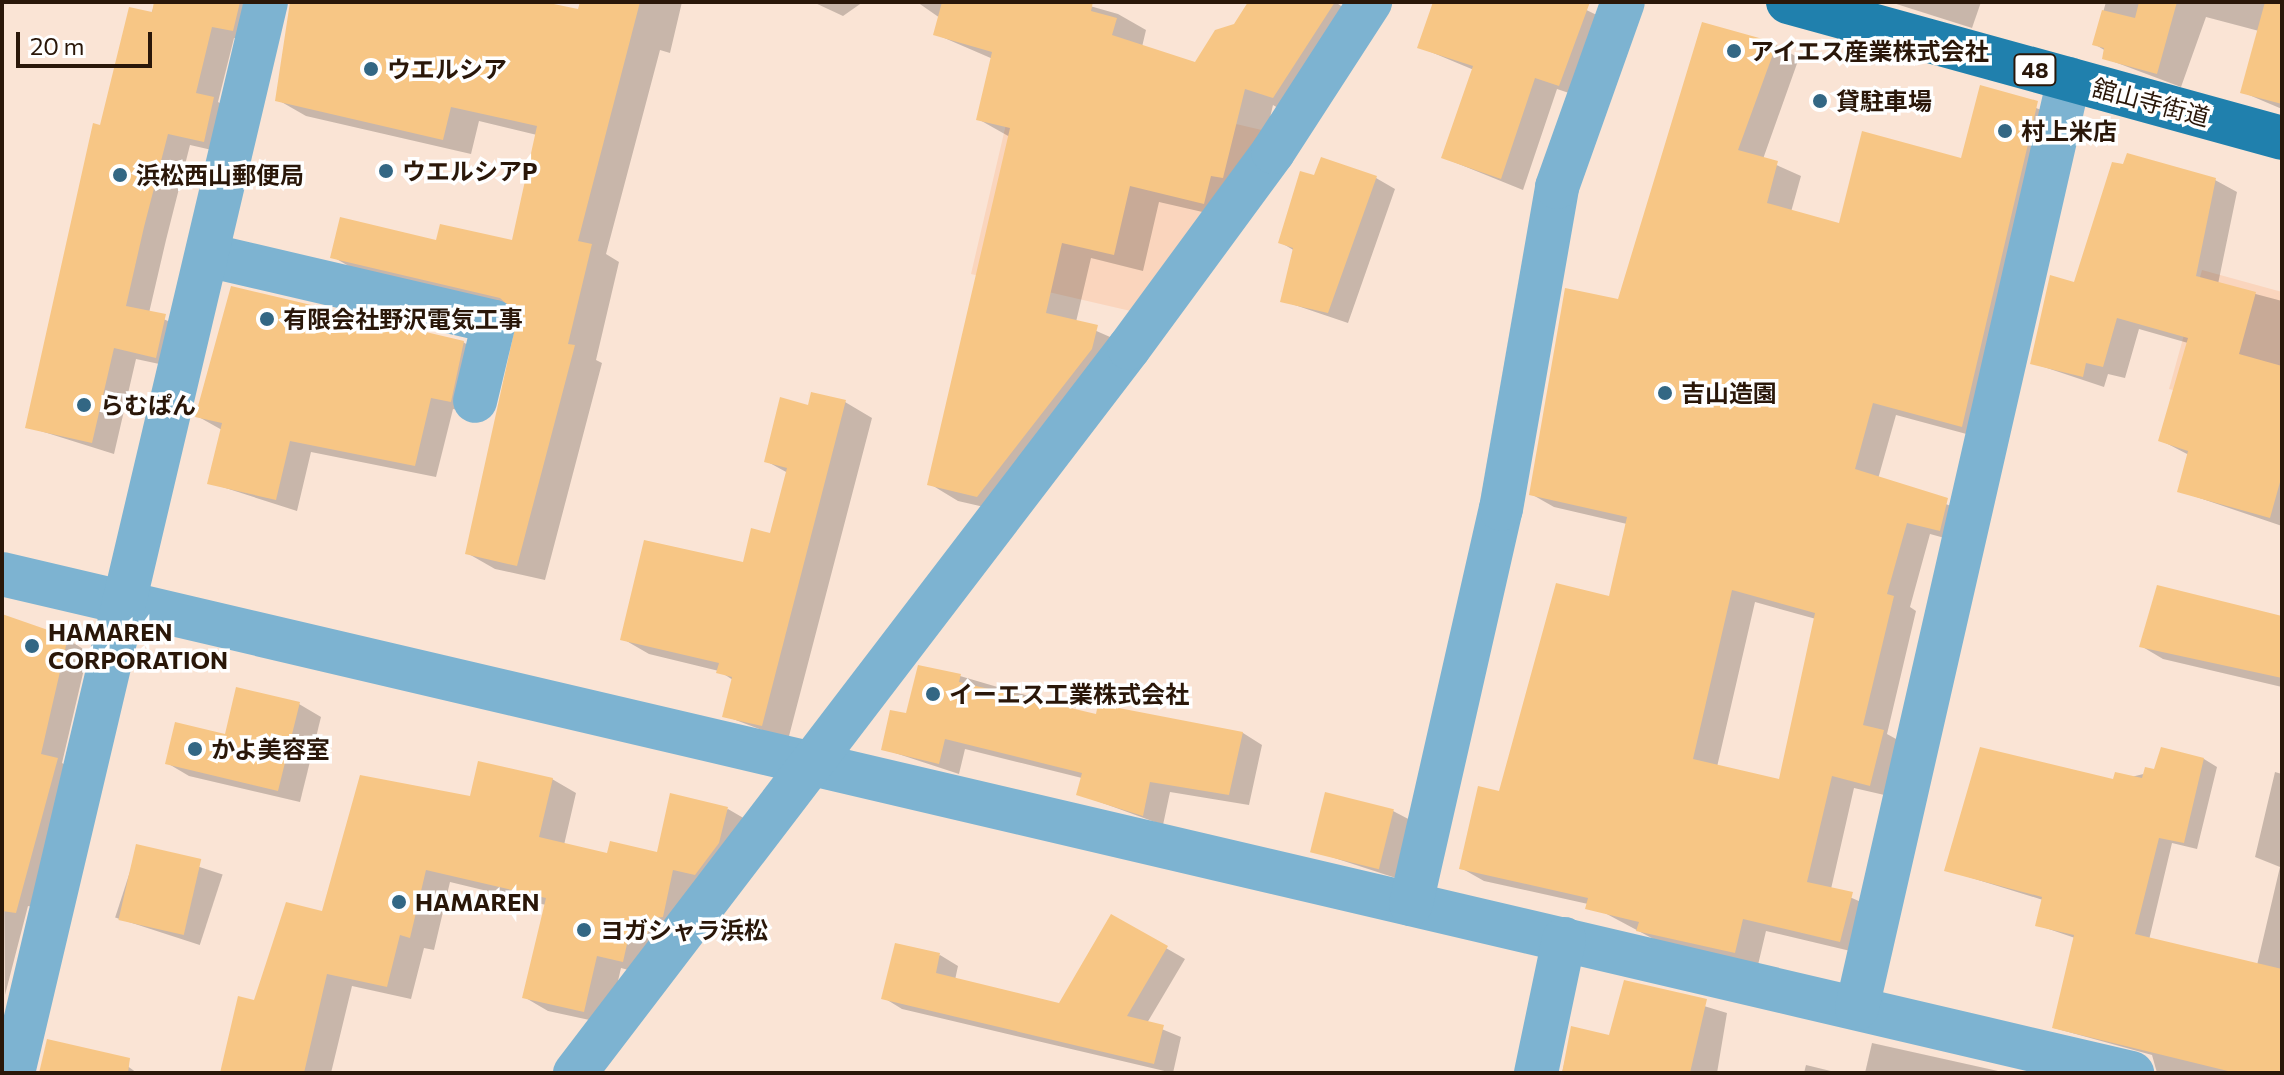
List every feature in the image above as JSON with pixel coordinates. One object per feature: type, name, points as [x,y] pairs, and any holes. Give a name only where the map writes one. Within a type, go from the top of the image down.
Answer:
[{"type":"main road","name":"舘山寺街道","points":[[1788,2],[2282,138]]},
{"type":"street","points":[[13,1073],[266,2]]},
{"type":"street","points":[[575,1073],[807,762],[1129,348],[1273,152],[1370,2]]},
{"type":"street","points":[[1411,904],[1501,509],[1557,187],[1623,2]]},
{"type":"street","points":[[1857,1008],[2069,79]]},
{"type":"street","points":[[207,255],[494,322],[475,401]]},
{"type":"street","points":[[2,574],[2132,1073]]},
{"type":"street","points":[[1536,1073],[1564,939]]},
{"type":"shaded area","points":[[1018,73],[1266,131],[1135,312],[971,274]]},
{"type":"shaded area","points":[[2202,270],[2282,292],[2282,421],[2169,389]]},
{"type":"building","points":[[154,2],[240,2],[233,31],[212,27],[196,93],[214,97],[204,142],[168,134],[144,227],[126,306],[166,314],[156,358],[114,348],[92,443],[25,428],[93,123],[100,125],[129,7],[152,12]]},
{"type":"building","points":[[290,2],[544,2],[578,9],[580,2],[640,2],[578,241],[592,244],[568,344],[575,345],[517,566],[465,554],[518,314],[500,298],[330,258],[340,217],[436,240],[440,224],[512,240],[537,126],[451,107],[443,140],[275,101]]},
{"type":"building","points":[[942,2],[1093,2],[1091,11],[1117,18],[1112,35],[1195,62],[1215,30],[1234,24],[1248,2],[1335,2],[1273,98],[1245,89],[1223,178],[1211,176],[1204,204],[1130,186],[1114,255],[1062,243],[1046,313],[1098,325],[1092,349],[977,497],[927,485],[1010,128],[976,120],[992,52],[933,35]]},
{"type":"building","points":[[1433,2],[1590,2],[1559,86],[1535,78],[1501,179],[1441,158],[1473,66],[1417,48]]},
{"type":"building","points":[[2139,2],[2177,2],[2157,74],[2102,59],[2104,48],[2092,45],[2102,10],[2135,18]]},
{"type":"building","points":[[2265,2],[2282,2],[2282,104],[2240,93]]},
{"type":"building","points":[[1702,22],[1777,43],[1738,150],[1778,161],[1767,203],[1839,223],[1862,131],[1961,158],[1980,85],[2038,101],[1962,427],[1873,403],[1855,469],[1948,498],[1940,531],[1907,523],[1887,594],[1894,596],[1863,725],[1884,730],[1870,786],[1832,776],[1807,882],[1853,892],[1840,942],[1743,919],[1735,953],[1636,931],[1639,922],[1585,909],[1588,898],[1459,869],[1478,786],[1499,791],[1556,583],[1609,596],[1627,517],[1529,495],[1565,288],[1618,299]],"holes":[[[1732,590],[1815,613],[1779,779],[1693,759]]]},
{"type":"building","points":[[2127,153],[2216,178],[2196,276],[2256,292],[2239,354],[2282,366],[2282,475],[2270,518],[2177,492],[2188,451],[2158,441],[2188,338],[2117,318],[2103,367],[2086,363],[2083,377],[2030,364],[2050,275],[2074,282],[2112,162],[2123,164]]},
{"type":"building","points":[[1321,157],[1377,176],[1328,313],[1280,302],[1293,248],[1278,243],[1300,171],[1314,175]]},
{"type":"building","points":[[231,286],[464,341],[451,402],[431,398],[415,466],[290,441],[276,500],[207,484],[222,423],[195,417]]},
{"type":"building","points":[[811,392],[846,400],[762,726],[722,717],[732,677],[716,673],[719,663],[620,640],[644,540],[743,562],[751,528],[770,533],[787,468],[764,462],[780,397],[808,405]]},
{"type":"building","points":[[2157,585],[2282,616],[2282,678],[2139,647]]},
{"type":"building","points":[[2,614],[68,637],[41,754],[58,758],[16,913],[2,911]]},
{"type":"building","points":[[918,665],[961,674],[959,682],[1096,714],[1098,704],[1243,732],[1229,795],[1150,782],[1143,816],[1076,795],[1082,773],[945,739],[939,764],[881,750],[890,710],[906,713]]},
{"type":"building","points":[[236,687],[300,702],[278,791],[165,764],[175,722],[225,734]]},
{"type":"building","points":[[1980,747],[2113,779],[2115,772],[2142,778],[2145,767],[2154,769],[2161,747],[2204,758],[2184,843],[2159,838],[2135,934],[2282,969],[2282,1073],[2236,1073],[2052,1028],[2074,935],[2035,926],[2042,897],[1944,871]]},
{"type":"building","points":[[478,761],[553,778],[539,837],[607,853],[610,841],[657,852],[670,793],[728,807],[719,843],[695,875],[673,870],[663,917],[654,918],[646,938],[629,935],[623,962],[597,956],[584,1012],[522,998],[546,898],[426,870],[410,938],[400,935],[387,987],[327,974],[304,1073],[220,1073],[238,996],[254,1000],[286,902],[322,911],[360,775],[470,796]]},
{"type":"building","points":[[1325,792],[1394,809],[1379,869],[1310,852]]},
{"type":"building","points":[[136,844],[201,859],[184,935],[118,920]]},
{"type":"building","points":[[1111,914],[1168,946],[1127,1016],[1164,1025],[1154,1064],[881,999],[895,943],[940,953],[936,973],[1059,1003]]},
{"type":"building","points":[[1624,980],[1707,999],[1690,1073],[1562,1073],[1571,1026],[1609,1035]]},
{"type":"building","points":[[47,1039],[130,1058],[128,1073],[39,1073]]},
{"type":"place","name":"アイエス産業株式会社","points":[[1734,51]]},
{"type":"place","name":"ウエルシア","points":[[371,69]]},
{"type":"place","name":"貸駐車場","points":[[1820,101]]},
{"type":"place","name":"村上米店","points":[[2005,131]]},
{"type":"place","name":"ウエルシアP","points":[[386,171]]},
{"type":"place","name":"浜松西山郵便局","points":[[120,175]]},
{"type":"place","name":"有限会社野沢電気工事","points":[[267,319]]},
{"type":"place","name":"吉山造園","points":[[1665,393]]},
{"type":"place","name":"らむぱん","points":[[84,405]]},
{"type":"place","name":"HAMAREN CORPORATION","points":[[32,646]]},
{"type":"place","name":"イーエス工業株式会社","points":[[933,694]]},
{"type":"place","name":"かよ美容室","points":[[195,749]]},
{"type":"place","name":"HAMAREN","points":[[399,902]]},
{"type":"place","name":"ヨガシャラ浜松","points":[[584,930]]}]
